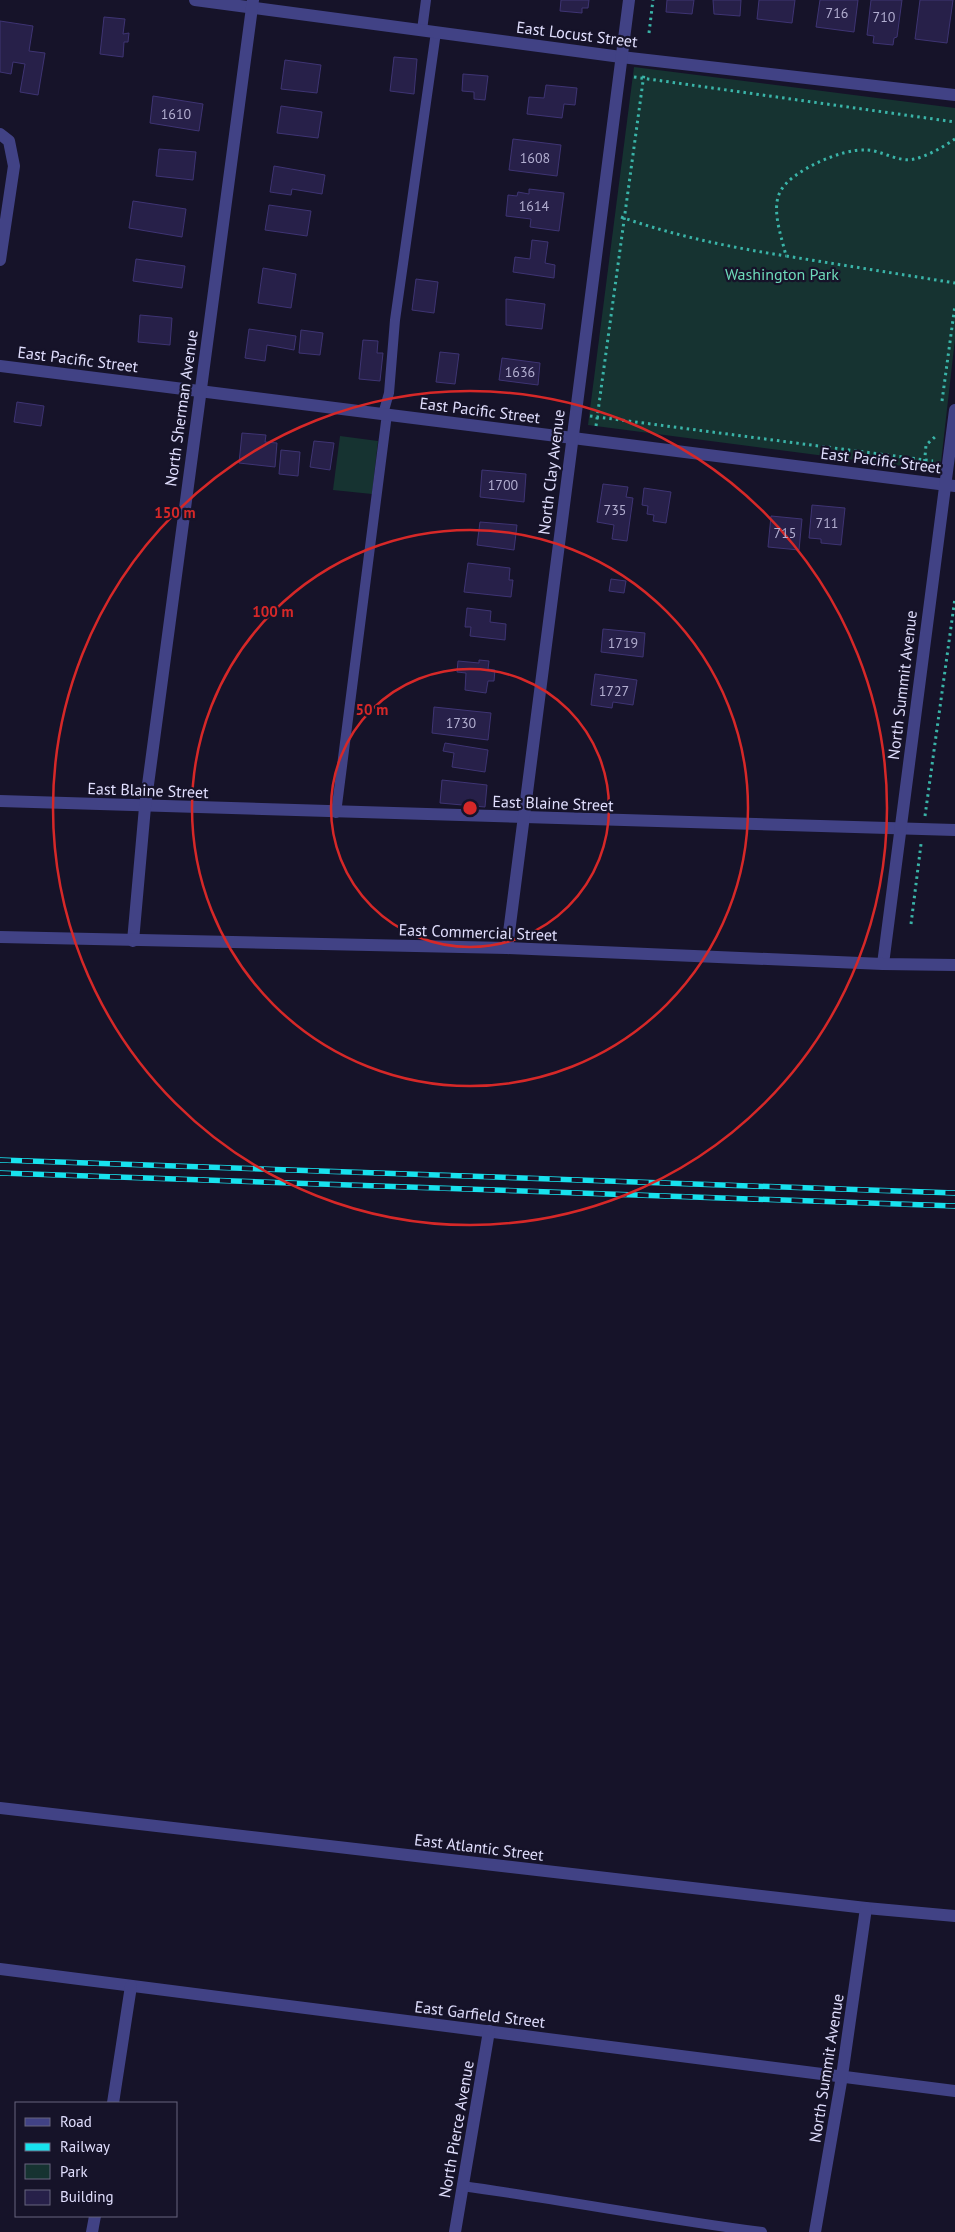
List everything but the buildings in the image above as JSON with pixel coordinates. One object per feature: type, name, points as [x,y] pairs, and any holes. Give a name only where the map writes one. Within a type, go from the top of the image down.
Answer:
[{"type":"street","name":"East Locust Street","points":[[195,0],[253,4],[422,30],[621,57],[955,95]]},
{"type":"street","name":"North Clay Avenue","points":[[507,948],[629,0]]},
{"type":"street","name":"North Sherman Avenue","points":[[133,941],[146,807],[253,4]]},
{"type":"street","points":[[0,134],[9,141],[14,166],[0,260]]},
{"type":"street","name":"East Pacific Street","points":[[0,366],[950,485]]},
{"type":"street","name":"North Summit Avenue","points":[[883,964],[900,828],[950,485],[955,410]]},
{"type":"street","name":"East Blaine Street","points":[[0,801],[336,813],[955,830]]},
{"type":"street","name":"East Commercial Street","points":[[0,937],[507,948],[883,964],[955,965]]},
{"type":"street","name":"East Atlantic Street","points":[[0,1808],[866,1908],[955,1916]]},
{"type":"street","name":"North Summit Avenue","points":[[815,2232],[842,2076],[866,1908]]},
{"type":"street","name":"East Garfield Street","points":[[0,1969],[955,2091]]},
{"type":"street","points":[[112,2102],[131,1986]]},
{"type":"street","name":"North Pierce Avenue","points":[[455,2232],[489,2031]]},
{"type":"street","points":[[92,2232],[95,2217]]},
{"type":"lane","points":[[422,30],[426,0]]},
{"type":"lane","points":[[336,813],[388,393],[395,320],[436,32]]},
{"type":"lane","points":[[462,2186],[635,2211],[670,2220],[762,2232]]},
{"type":"path","points":[[649,33],[653,0]]},
{"type":"path","points":[[596,426],[645,68]]},
{"type":"path","points":[[632,77],[955,122]]},
{"type":"path","points":[[786,256],[780,232],[778,207],[780,192],[788,181],[816,162],[835,157],[841,152],[866,150],[913,160],[942,148],[955,139]]},
{"type":"path","points":[[623,218],[671,234],[723,246],[955,283]]},
{"type":"path","points":[[942,407],[955,305]]},
{"type":"path","points":[[589,416],[937,462]]},
{"type":"path","points":[[924,469],[926,445],[938,434]]},
{"type":"path","points":[[911,924],[955,598]]},
{"type":"green space","name":"Washington Park","points":[[634,67],[955,108],[955,339],[940,471],[588,425]]},
{"type":"green space","points":[[340,436],[378,441],[372,494],[333,490]]},
{"type":"railway","points":[[0,1160],[955,1193]]},
{"type":"railway","points":[[0,1173],[955,1206]]}]
